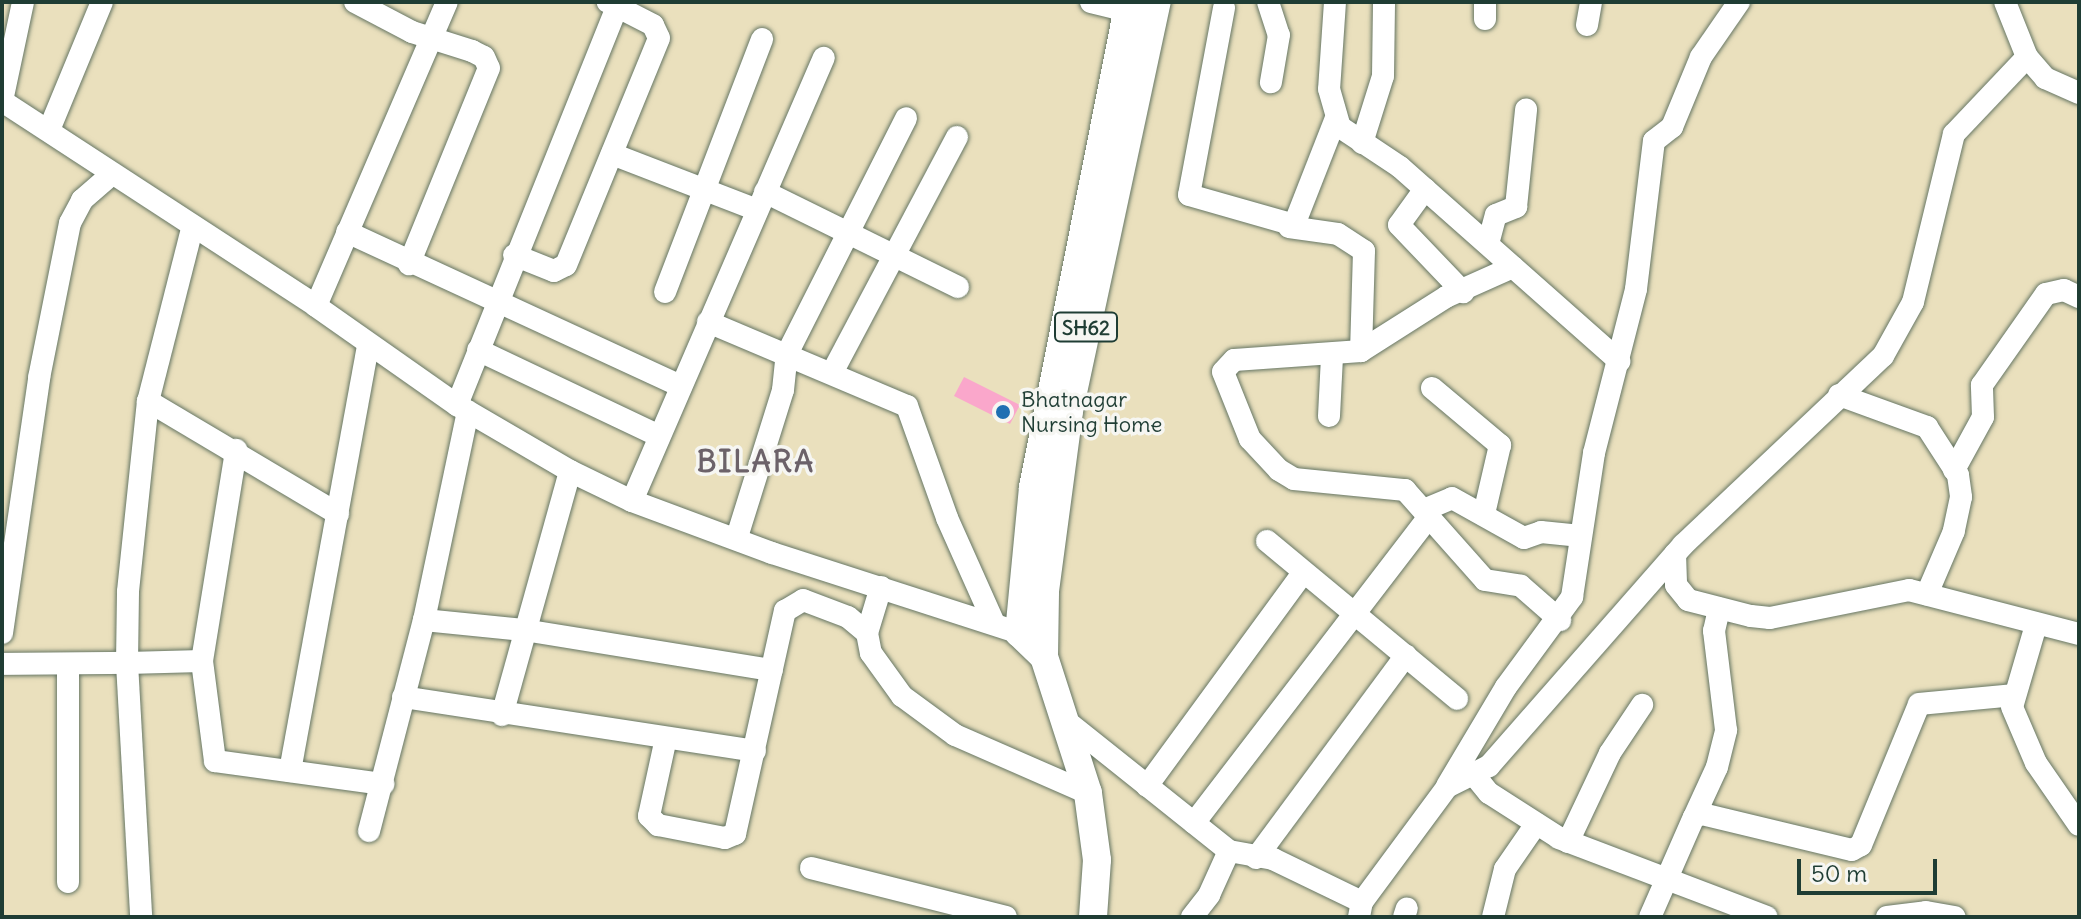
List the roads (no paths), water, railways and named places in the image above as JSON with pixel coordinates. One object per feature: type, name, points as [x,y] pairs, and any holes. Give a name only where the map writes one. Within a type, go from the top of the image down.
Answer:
[{"type":"main road","name":"SH62","points":[[1093,917],[1097,860],[1088,793],[1070,724],[1044,657],[1050,531],[1069,411],[1157,2]]},
{"type":"main road","points":[[1044,657],[1019,633],[1033,487],[1128,6]]},
{"type":"street","points":[[23,2],[2,101],[49,130],[110,176],[316,306],[462,409],[570,471],[632,501],[737,537],[772,553],[993,621],[1019,633]]},
{"type":"street","points":[[49,130],[102,2]]},
{"type":"street","points":[[355,2],[412,32],[433,36],[484,57],[489,68],[409,264]]},
{"type":"street","points":[[316,306],[447,2]]},
{"type":"street","points":[[1091,2],[1128,6]]},
{"type":"street","points":[[1268,2],[1279,35],[1271,82]]},
{"type":"street","points":[[1335,2],[1329,89],[1336,118],[1362,143],[1425,189],[1619,361]]},
{"type":"street","points":[[1362,143],[1383,76],[1384,2]]},
{"type":"street","points":[[1587,25],[1591,2]]},
{"type":"street","points":[[1070,724],[1229,851],[1273,859],[1360,910],[1447,787],[1506,687],[1560,620],[1572,597],[1594,453],[1636,289],[1654,141],[1672,127],[1701,57],[1739,2]]},
{"type":"street","points":[[2005,2],[2027,57],[2045,78],[2079,93]]},
{"type":"street","points":[[369,831],[424,620],[462,409],[478,350],[514,255],[612,4],[653,25],[659,38],[561,271],[514,255]]},
{"type":"street","points":[[1224,8],[1189,195],[1289,227],[1338,234],[1364,251],[1361,351]]},
{"type":"street","points":[[665,292],[762,39]]},
{"type":"street","points":[[1447,787],[1475,776],[1675,554],[1883,356],[1913,302],[1954,134],[2027,57]]},
{"type":"street","points":[[632,501],[824,58]]},
{"type":"street","points":[[1488,244],[1496,215],[1516,207],[1526,110]]},
{"type":"street","points":[[737,537],[783,390],[787,354],[906,118]]},
{"type":"street","points":[[1289,227],[1297,220],[1336,118]]},
{"type":"street","points":[[832,373],[957,137]]},
{"type":"street","points":[[612,154],[705,189],[761,201],[848,234],[958,287]]},
{"type":"street","points":[[2,633],[39,378],[70,223],[82,200],[110,176]]},
{"type":"street","points":[[1425,189],[1399,225],[1463,292]]},
{"type":"street","points":[[141,917],[127,663],[128,592],[148,401],[192,229]]},
{"type":"street","points":[[347,232],[495,305],[681,386]]},
{"type":"street","points":[[1513,267],[1361,351],[1226,364],[1225,381],[1250,439],[1263,455],[1294,479],[1397,486],[1485,580],[1521,586],[1560,620]]},
{"type":"street","points":[[1954,470],[1983,417],[1982,385],[2046,294],[2064,290],[2079,297]]},
{"type":"street","points":[[708,322],[907,406],[947,518],[993,621]]},
{"type":"street","points":[[290,771],[368,344]]},
{"type":"street","points":[[478,350],[659,436]]},
{"type":"street","points":[[1329,416],[1332,356]]},
{"type":"street","points":[[1432,388],[1500,445],[1484,514]]},
{"type":"street","points":[[1839,395],[1927,427],[1954,470],[1961,497],[1954,531],[1927,594]]},
{"type":"street","points":[[148,401],[236,450],[338,514]]},
{"type":"street","points":[[236,450],[202,661],[215,761],[383,784]]},
{"type":"street","points":[[502,715],[570,471]]},
{"type":"street","points":[[1194,823],[1426,514],[1452,498],[1524,538],[1541,532],[1581,536]]},
{"type":"street","points":[[1267,541],[1457,699]]},
{"type":"street","points":[[1675,554],[1680,592],[1719,609],[1770,618],[1876,594],[1927,594],[1963,608],[2079,634]]},
{"type":"street","points":[[1147,786],[1303,573]]},
{"type":"street","points":[[881,587],[867,633],[871,653],[902,696],[955,735],[1088,793]]},
{"type":"street","points":[[666,738],[649,816],[658,825],[725,838],[735,834],[785,611],[792,602],[818,605],[867,633]]},
{"type":"street","points":[[1650,917],[1717,767],[1726,730],[1714,631],[1719,609]]},
{"type":"street","points":[[424,620],[524,630],[772,670]]},
{"type":"street","points":[[2036,625],[2012,707],[2036,763],[2079,825]]},
{"type":"street","points":[[1256,858],[1406,655]]},
{"type":"street","points":[[2,664],[68,666],[202,661]]},
{"type":"street","points":[[68,666],[68,882]]},
{"type":"street","points":[[1694,817],[1702,814],[1852,850],[1861,845],[1919,704],[2015,695]]},
{"type":"street","points":[[403,697],[502,715],[755,751]]},
{"type":"street","points":[[1568,842],[1610,753],[1642,705]]},
{"type":"street","points":[[1475,776],[1489,793],[1568,842],[1767,917]]},
{"type":"street","points":[[1493,917],[1505,869],[1536,824]]},
{"type":"street","points":[[1192,917],[1209,895],[1229,851]]},
{"type":"street","points":[[811,868],[1006,917]]},
{"type":"street","points":[[1887,917],[1926,912],[1955,917]]},
{"type":"place","name":"Bhatnagar Nursing Home","points":[[1003,412]]},
{"type":"district","name":"BILARA","points":[[756,461]]}]
